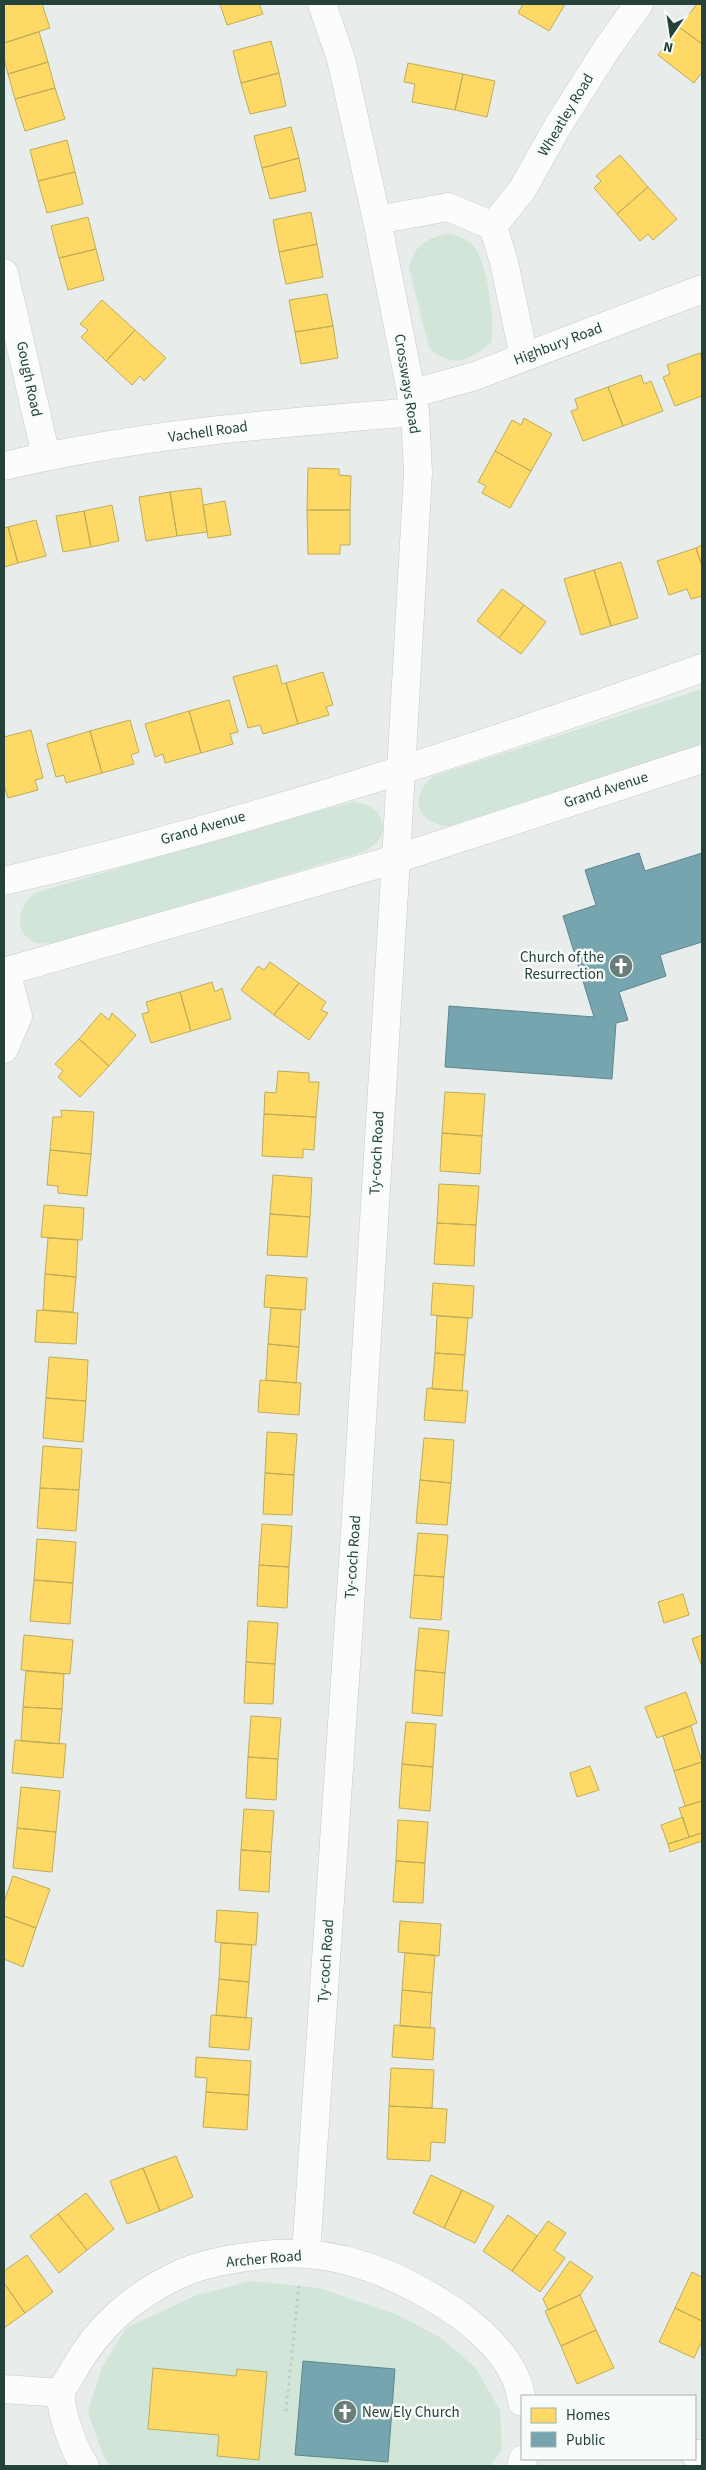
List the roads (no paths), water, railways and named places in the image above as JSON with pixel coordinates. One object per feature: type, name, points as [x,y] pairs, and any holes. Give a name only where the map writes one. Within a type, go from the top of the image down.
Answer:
[{"type":"street","name":"Crossways Road","points":[[322,4],[341,59],[377,220],[413,403],[418,473],[400,772]]},
{"type":"street","name":"Wheatley Road","points":[[493,226],[522,190],[559,124],[608,46],[639,4]]},
{"type":"street","points":[[377,220],[448,207],[493,226],[504,262],[524,357]]},
{"type":"street","name":"Gough Road","points":[[4,273],[46,456]]},
{"type":"street","name":"Highbury Road","points":[[413,403],[474,376],[702,289]]},
{"type":"street","name":"Vachell Road","points":[[4,466],[46,456],[186,434],[413,403]]},
{"type":"street","name":"Grand Avenue","points":[[4,881],[80,863],[400,772],[702,668]]},
{"type":"street","name":"Grand Avenue","points":[[4,970],[396,859],[702,759]]},
{"type":"street","points":[[396,859],[400,772]]},
{"type":"street","name":"Ty-coch Road","points":[[306,2254],[356,1528],[396,859]]},
{"type":"street","points":[[4,970],[18,1016],[4,1050]]},
{"type":"street","name":"Archer Road","points":[[61,2394],[87,2346],[124,2306],[181,2273],[237,2258],[306,2254],[366,2266],[404,2282],[447,2307],[469,2322],[507,2359],[521,2399]]},
{"type":"street","points":[[4,2389],[61,2394],[68,2428],[85,2466]]},
{"type":"place","name":"Church of the Resurrection","points":[[621,966]]},
{"type":"place","name":"New Ely Church","points":[[345,2412]]}]
